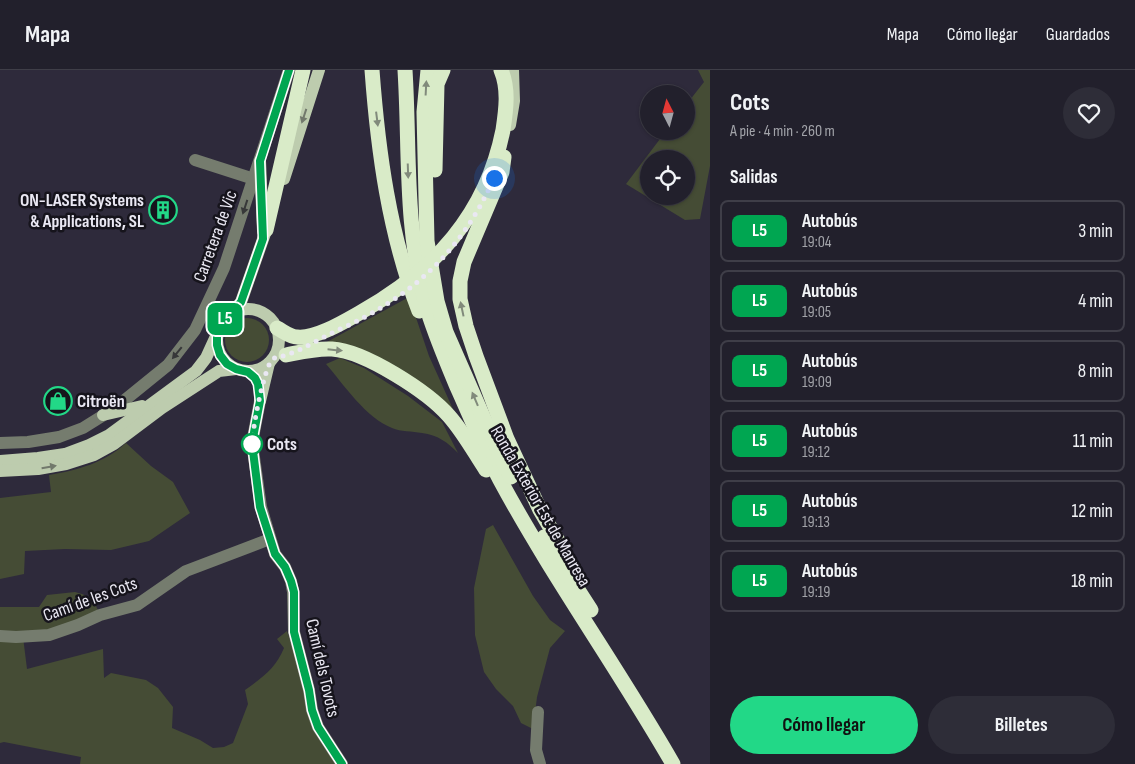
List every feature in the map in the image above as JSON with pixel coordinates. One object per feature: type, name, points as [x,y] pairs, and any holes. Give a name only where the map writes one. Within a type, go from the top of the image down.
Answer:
[{"type":"highway","points":[[264,234],[304,70]]},
{"type":"highway","points":[[372,70],[385,182],[392,220],[419,245]]},
{"type":"highway","name":"Ronda Exterior Est de Manresa","points":[[405,70],[407,168],[419,245],[438,343],[491,463],[531,534],[615,666],[672,764]]},
{"type":"highway","name":"Ronda Exterior Est de Manresa","points":[[419,245],[424,112],[428,70]]},
{"type":"highway","points":[[430,303],[419,245],[437,84],[444,70]]},
{"type":"highway","points":[[277,328],[294,337],[303,337],[310,336],[348,320],[382,301],[418,274],[454,238],[481,194],[497,154],[506,103],[505,81],[501,70]]},
{"type":"highway","points":[[504,157],[502,172],[464,262],[460,281],[460,299],[473,348],[507,439],[540,510],[561,546],[564,565]]},
{"type":"highway","name":"Ronda Exterior Est de Manresa","points":[[430,303],[452,345],[502,462],[539,530],[564,565],[658,718],[683,764]]},
{"type":"highway","points":[[277,358],[324,349],[352,353],[395,375],[424,393],[437,404],[459,428],[470,444],[527,544],[559,595],[586,634],[615,666]]},
{"type":"main road","points":[[0,461],[65,454],[90,445],[109,435],[196,371],[206,358],[224,320],[241,302],[320,70]]},
{"type":"main road","points":[[0,471],[66,464],[94,455],[114,444],[162,408],[219,371],[259,369],[277,358],[385,306],[423,278],[452,248],[469,226],[486,196],[504,157],[513,114],[513,70]]},
{"type":"main road","points":[[514,86],[520,70]]},
{"type":"main road","points":[[260,161],[264,234]]},
{"type":"main road","points":[[232,313],[245,309],[257,310],[268,317],[277,328],[279,345],[277,358],[260,401]]},
{"type":"main road","points":[[217,334],[217,345],[220,355],[227,364],[255,378],[258,384],[260,401]]},
{"type":"main road","points":[[103,415],[125,411],[153,402]]},
{"type":"street","name":"Carretera de Vic","points":[[0,443],[28,442],[59,437],[83,428],[115,408],[168,365],[195,330],[224,268],[289,70]]},
{"type":"street","points":[[196,160],[254,179]]},
{"type":"street","name":"Camí dels Tovots","points":[[260,401],[252,443],[259,497],[275,554],[285,567],[294,592],[294,632],[309,690],[312,710],[318,727],[342,764]]},
{"type":"street","name":"Camí de les Cots","points":[[0,636],[49,635],[78,626],[100,614],[137,604],[186,571],[270,539]]},
{"type":"street","points":[[538,712],[536,750],[540,764]]},
{"type":"green space","points":[[698,70],[710,70],[710,166],[700,219],[685,220],[660,205],[695,205],[695,150],[652,150],[659,140],[695,140],[695,94],[704,82]]},
{"type":"green space","points":[[640,165],[640,193],[626,184]]},
{"type":"green space","points":[[409,297],[429,356],[457,418],[325,343]]},
{"type":"green space","points":[[251,318],[263,324],[268,331],[268,349],[263,356],[256,361],[243,362],[235,359],[228,352],[225,336],[228,328],[235,321]]},
{"type":"green space","points":[[340,358],[364,368],[408,396],[442,422],[458,453],[438,437],[395,429],[373,417],[326,364]]},
{"type":"green space","points":[[126,443],[151,466],[173,482],[190,513],[149,541],[111,550],[65,549],[25,551],[24,574],[0,579],[0,498],[51,492],[49,475],[70,471],[100,461]]},
{"type":"green space","points":[[493,525],[533,596],[550,620],[565,631],[550,648],[537,697],[533,729],[521,723],[513,706],[496,689],[484,672],[475,635],[474,588],[486,529]]},
{"type":"green space","points":[[75,592],[93,599],[100,615],[23,637],[27,669],[103,649],[104,678],[111,673],[146,680],[158,688],[173,707],[172,728],[213,748],[224,747],[233,743],[248,704],[245,690],[273,667],[284,648],[277,639],[287,631],[298,665],[337,764],[80,764],[81,757],[4,742],[0,743],[0,607],[39,607],[47,595]]},
{"type":"bus line","name":"L5","points":[[289,70],[260,161],[263,239],[241,302],[221,324],[216,340],[223,360],[231,367],[248,372],[255,378],[258,384],[260,401],[252,443],[260,507],[275,554],[285,567],[294,592],[294,632],[309,690],[312,710],[318,727],[342,764]]},
{"type":"place","name":"ON-LASER Systems & Applications, SL","points":[[163,210]]},
{"type":"place","name":"Citroën","points":[[58,401]]},
{"type":"place","name":"Cots","points":[[252,444]]},
{"type":"route","points":[[252,444],[269,363],[274,357],[286,355],[350,325],[385,306],[423,278],[452,248],[469,226],[494,178]]}]
